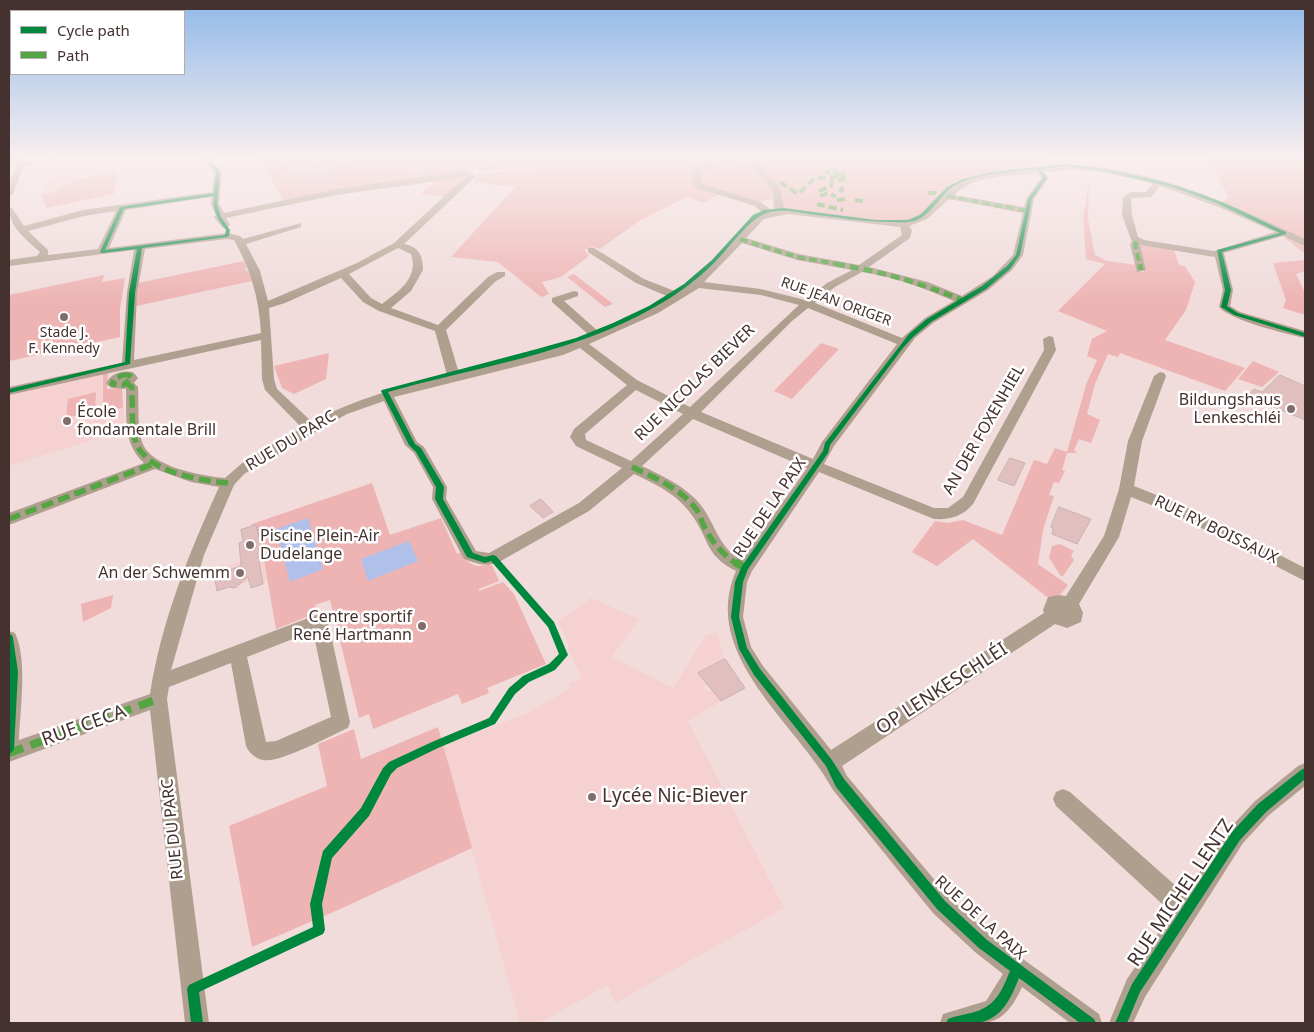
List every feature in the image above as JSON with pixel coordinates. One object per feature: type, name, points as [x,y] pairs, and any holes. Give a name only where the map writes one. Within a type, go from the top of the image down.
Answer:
[{"type":"street","points":[[21,230],[83,208],[128,207]]},
{"type":"street","points":[[216,207],[228,230],[227,236]]},
{"type":"street","points":[[219,216],[262,207]]},
{"type":"street","points":[[264,306],[281,301],[343,274],[397,245],[439,207]]},
{"type":"street","points":[[762,207],[769,213],[780,211],[874,223],[903,224],[926,218],[936,207]]},
{"type":"street","points":[[1007,207],[1028,211]]},
{"type":"street","name":"RUE DE LA PAIX","points":[[1029,207],[1018,254],[1013,262],[994,280],[928,321],[904,343],[878,381],[843,423],[745,568],[738,588],[735,617],[744,649],[757,672],[829,762],[840,783],[920,883],[941,906],[983,944],[1090,1023]]},
{"type":"street","points":[[1127,207],[1127,215],[1136,242],[1141,270]]},
{"type":"street","points":[[1226,207],[1305,243]]},
{"type":"street","points":[[102,252],[122,208]]},
{"type":"street","points":[[9,210],[21,230],[45,252],[41,259]]},
{"type":"street","name":"RUE DU PARC","points":[[197,1023],[160,690],[163,664],[196,555],[228,484],[253,461],[342,411],[387,395],[526,361],[582,344],[679,297],[697,284],[761,217],[769,213]]},
{"type":"street","name":"RUE NICOLAS BIEVER","points":[[387,395],[412,445],[419,450],[440,487],[439,499],[470,555],[485,560],[493,558],[584,507],[632,467],[743,366],[764,341],[831,285],[907,236],[907,230],[903,224]]},
{"type":"street","points":[[240,243],[298,225]]},
{"type":"street","points":[[1218,254],[1222,250],[1284,233]]},
{"type":"street","points":[[9,263],[227,236],[234,237],[240,243],[259,278],[264,306],[268,379],[271,390],[310,428]]},
{"type":"street","points":[[740,239],[797,257],[860,267],[910,279],[962,300]]},
{"type":"street","points":[[1136,242],[1218,254]]},
{"type":"street","points":[[383,310],[413,283],[418,275],[418,262],[415,251],[397,245]]},
{"type":"street","points":[[128,364],[132,293],[140,247]]},
{"type":"street","points":[[591,250],[640,281],[679,297]]},
{"type":"street","points":[[1218,254],[1228,281],[1224,306],[1226,309],[1305,335]]},
{"type":"street","points":[[343,274],[367,300],[383,310],[440,329]]},
{"type":"street","points":[[440,329],[492,279],[501,274]]},
{"type":"street","name":"RUE JEAN ORIGER","points":[[697,284],[759,292],[808,305],[904,343]]},
{"type":"street","points":[[574,294],[556,300],[598,337]]},
{"type":"street","points":[[440,329],[454,378]]},
{"type":"street","points":[[9,391],[266,334]]},
{"type":"street","name":"AN DER FOXENHIEL","points":[[582,344],[634,386],[690,413],[815,467],[886,492],[927,512],[942,514],[956,511],[968,500],[1046,359],[1050,350],[1049,338]]},
{"type":"street","name":"OP LENKESCHLÉI","points":[[829,762],[1055,616],[1067,620],[1074,619],[1075,611],[1070,605],[1111,537],[1126,488],[1135,440],[1160,376]]},
{"type":"street","points":[[127,384],[132,387],[135,442],[144,456],[192,479],[228,484]]},
{"type":"street","points":[[634,386],[583,427],[577,437],[581,443],[662,482],[677,492],[697,510],[716,547],[726,559],[745,568]]},
{"type":"street","points":[[9,519],[49,502],[134,475],[156,463]]},
{"type":"street","name":"RUE RY BOISSAUX","points":[[1126,488],[1179,510],[1305,575]]},
{"type":"street","name":"RUE CECA","points":[[9,751],[160,690],[234,654],[319,621],[341,722],[277,750],[264,751],[256,746],[238,656],[234,654]]},
{"type":"street","points":[[9,638],[11,672],[9,751]]},
{"type":"street","name":"RUE MICHEL LENTZ","points":[[1122,1023],[1136,988],[1236,836],[1262,808],[1305,773]]},
{"type":"street","points":[[1064,799],[1186,910]]},
{"type":"street","points":[[952,1023],[979,1018],[992,1012],[1005,999],[1016,970]]},
{"type":"shaded area","points":[[497,207],[667,207],[639,221],[600,249],[592,247],[584,250],[589,256],[561,277],[542,282],[549,294],[541,297],[498,262],[451,257]]},
{"type":"shaded area","points":[[772,207],[931,207],[916,219],[893,222],[876,222],[772,209]]},
{"type":"shaded area","points":[[1085,207],[1088,207],[1088,219],[1095,255],[1108,261],[1136,265],[1137,271],[1144,272],[1138,245],[1174,250],[1179,265],[1185,266],[1195,282],[1186,310],[1165,340],[1245,368],[1225,391],[1120,353],[1118,357],[1108,354],[1095,384],[1087,414],[1100,420],[1091,443],[1079,439],[1074,450],[1077,453],[1067,453],[1062,470],[1065,471],[1059,483],[1054,482],[1049,495],[1054,496],[1043,530],[1038,564],[1068,585],[1060,595],[1047,597],[973,539],[937,566],[912,552],[935,521],[948,523],[963,520],[1002,535],[1034,460],[1047,464],[1055,448],[1067,452],[1087,382],[1097,360],[1087,356],[1092,339],[1107,331],[1058,311],[1105,264],[1086,259],[1083,217]]},
{"type":"shaded area","points":[[1226,207],[1305,207],[1305,254],[1285,238],[1292,237]]},
{"type":"shaded area","points":[[1305,260],[1305,271],[1296,274],[1305,293],[1305,315],[1283,308],[1286,300],[1273,263]]},
{"type":"shaded area","points":[[244,261],[247,268],[244,269],[248,271],[252,281],[136,306],[138,283]]},
{"type":"shaded area","points":[[574,274],[613,304],[605,307],[567,277]]},
{"type":"shaded area","name":"Stade J. F. Kennedy","points":[[104,275],[102,282],[125,278],[120,309],[120,337],[9,361],[9,295]]},
{"type":"shaded area","points":[[821,343],[839,349],[792,399],[774,391]]},
{"type":"shaded area","points":[[329,353],[326,379],[294,394],[282,388],[274,366]]},
{"type":"shaded area","points":[[1253,361],[1279,372],[1262,387],[1238,379]]},
{"type":"shaded area","points":[[108,372],[107,389],[122,388],[123,408],[111,410],[103,404],[103,373]]},
{"type":"shaded area","name":"École fondamentale Brill","points":[[103,373],[102,390],[122,388],[125,430],[9,466],[9,395]]},
{"type":"shaded area","points":[[96,392],[95,410],[66,418],[68,399]]},
{"type":"shaded area","points":[[372,483],[390,535],[441,518],[457,554],[462,552],[466,560],[476,566],[492,565],[499,581],[479,589],[479,591],[503,582],[514,594],[546,664],[487,688],[489,693],[462,704],[458,694],[373,729],[369,714],[359,718],[330,600],[315,605],[317,613],[276,629],[264,560],[258,561],[241,555],[239,543],[243,541],[241,530],[252,526],[252,524]]},
{"type":"shaded area","points":[[1060,544],[1074,551],[1071,555],[1074,560],[1063,576],[1061,576],[1049,558],[1052,546]]},
{"type":"shaded area","name":"An der Schwemm","points":[[264,559],[268,581],[251,588],[249,580],[235,588],[230,586],[217,591],[214,570],[245,560]]},
{"type":"shaded area","points":[[113,595],[111,608],[83,622],[81,604]]},
{"type":"shaded area","name":"Lycée Nic-Biever","points":[[591,598],[639,619],[612,657],[673,688],[706,635],[717,633],[724,659],[699,673],[708,684],[704,687],[708,692],[712,689],[721,701],[688,721],[784,908],[615,1003],[608,985],[539,1023],[520,1023],[443,746],[530,712],[570,688],[569,684],[582,678],[558,621]]},
{"type":"shaded area","points":[[438,727],[472,848],[338,910],[252,947],[229,826],[327,786],[318,744],[354,729],[361,759]]},
{"type":"water","points":[[308,518],[323,569],[290,582],[276,529]]},
{"type":"water","points":[[409,541],[418,561],[368,581],[361,559]]},
{"type":"building","name":"Bildungshaus Lenkeschléi","points":[[1280,375],[1305,386],[1305,420],[1247,396],[1254,389],[1262,392]]},
{"type":"building","points":[[1010,458],[1025,463],[1014,486],[998,480]]},
{"type":"building","points":[[541,499],[553,512],[543,518],[530,506]]},
{"type":"building","points":[[1059,507],[1091,519],[1077,544],[1052,534],[1053,528],[1051,527]]},
{"type":"building","points":[[256,525],[264,559],[259,561],[263,584],[251,588],[248,577],[235,588],[229,587],[217,591],[214,575],[241,566],[239,543],[243,541],[241,530]]},
{"type":"building","points":[[725,659],[745,688],[721,701],[698,673]]},
{"type":"marked path","points":[[831,207],[843,210]]},
{"type":"marked path","points":[[1007,207],[1028,211]]},
{"type":"marked path","points":[[740,239],[797,257],[888,273],[924,284],[962,300]]},
{"type":"marked path","points":[[1137,242],[1135,244],[1141,270]]},
{"type":"marked path","points":[[123,375],[129,375],[132,378],[123,385],[112,384],[114,379],[123,375]]},
{"type":"marked path","points":[[127,384],[132,387],[135,439],[142,453],[151,461],[176,473],[228,483]]},
{"type":"marked path","points":[[9,519],[45,504],[120,479],[156,463]]},
{"type":"marked path","points":[[632,467],[668,485],[684,496],[697,510],[703,525],[720,551],[745,568]]},
{"type":"marked path","points":[[9,753],[158,699]]},
{"type":"cycle path","points":[[102,252],[122,208],[128,207]]},
{"type":"cycle path","points":[[102,252],[227,236],[228,230],[219,217],[216,207]]},
{"type":"cycle path","points":[[197,1023],[193,989],[319,930],[316,904],[327,855],[365,812],[387,771],[393,765],[492,721],[512,691],[526,679],[552,667],[564,655],[551,625],[493,558],[485,560],[470,555],[439,499],[440,487],[419,450],[412,445],[384,391],[540,351],[615,325],[651,307],[696,278],[755,216],[766,211],[784,209],[874,221],[910,221],[922,216],[931,207]]},
{"type":"cycle path","points":[[1028,207],[1018,255],[1008,267],[997,278],[929,321],[911,335],[827,445],[826,451],[745,568],[739,582],[735,617],[743,649],[757,672],[829,763],[840,783],[941,905],[983,944],[1090,1023]]},
{"type":"cycle path","points":[[1229,207],[1284,233]]},
{"type":"cycle path","points":[[1284,233],[1219,251],[1228,290],[1224,307],[1236,314],[1305,335]]},
{"type":"cycle path","points":[[9,391],[128,363],[132,293],[140,247]]},
{"type":"cycle path","points":[[9,638],[13,672],[9,749]]},
{"type":"cycle path","points":[[1121,1023],[1136,988],[1236,836],[1262,808],[1305,773]]},
{"type":"cycle path","points":[[952,1023],[979,1017],[995,1009],[1006,995],[1017,970]]},
{"type":"place","name":"Stade J. F. Kennedy","points":[[64,317]]},
{"type":"place","name":"Bildungshaus Lenkeschléi","points":[[1291,409]]},
{"type":"place","name":"École fondamentale Brill","points":[[67,421]]},
{"type":"place","name":"Piscine Plein-Air Dudelange","points":[[250,545]]},
{"type":"place","name":"An der Schwemm","points":[[240,573]]},
{"type":"place","name":"Centre sportif René Hartmann","points":[[422,626]]},
{"type":"place","name":"Lycée Nic-Biever","points":[[592,797]]}]
